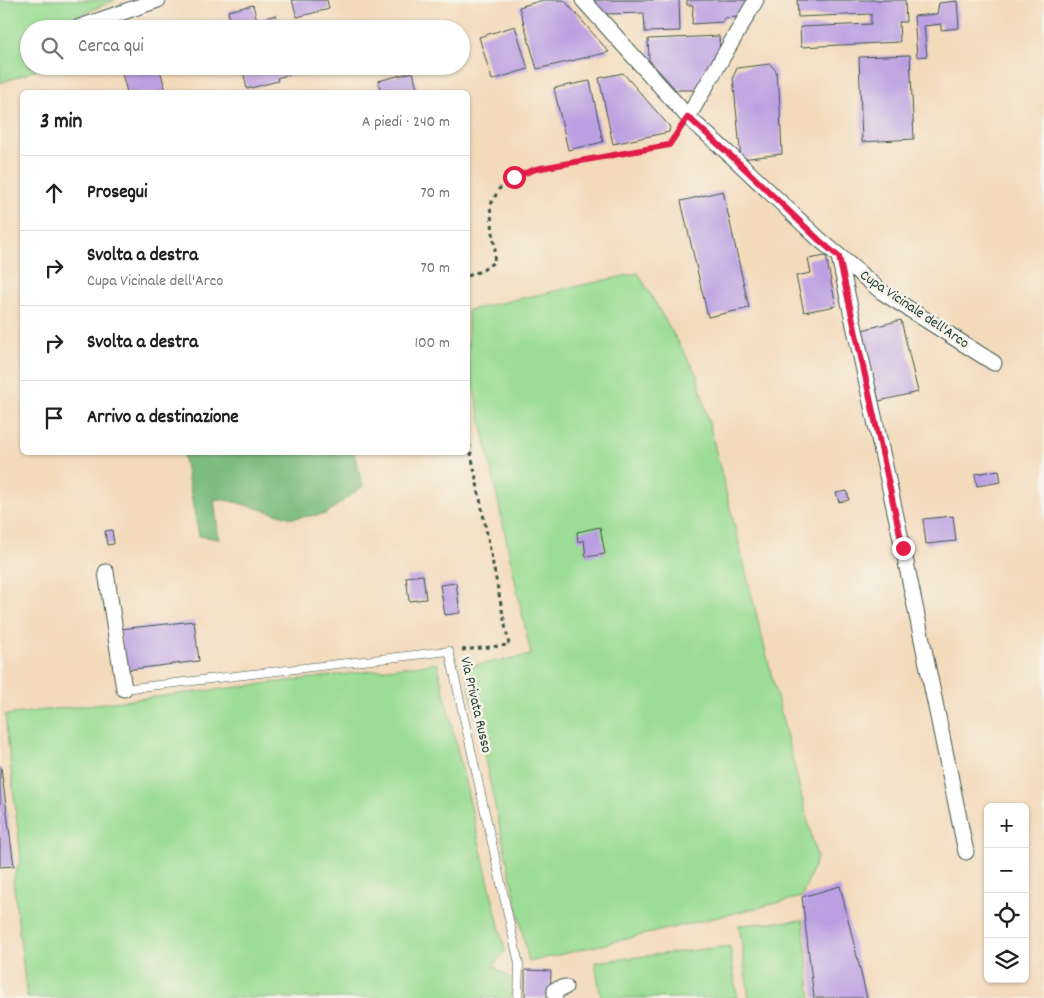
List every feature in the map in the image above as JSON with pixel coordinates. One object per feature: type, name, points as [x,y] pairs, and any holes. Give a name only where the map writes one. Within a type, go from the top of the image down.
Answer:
[{"type":"street","points":[[100,20],[158,0]]},
{"type":"street","name":"Cupa Vicinale dell'Arco","points":[[583,0],[688,117],[819,240],[882,292],[994,363]]},
{"type":"street","points":[[688,117],[756,0]]},
{"type":"street","points":[[839,257],[903,548],[966,852]]},
{"type":"street","points":[[106,572],[124,689]]},
{"type":"lane","name":"Via Privata Russo","points":[[124,689],[449,651],[519,964],[518,998]]},
{"type":"path","points":[[470,275],[483,270],[494,262],[495,250],[490,206],[499,189],[514,177],[536,169],[669,145],[688,117]]},
{"type":"path","points":[[449,651],[509,645],[470,448]]},
{"type":"green space","points":[[0,0],[115,0],[71,20],[20,20],[20,75],[23,75],[0,83]]},
{"type":"green space","points":[[638,273],[697,375],[817,858],[802,897],[529,962],[465,667],[531,655],[470,370],[470,310]]},
{"type":"green space","points":[[183,455],[355,455],[363,486],[326,514],[292,518],[231,501],[214,499],[219,539],[199,536]]},
{"type":"green space","points":[[437,663],[505,951],[493,966],[512,979],[511,998],[27,998],[13,879],[21,858],[5,715]]},
{"type":"green space","points":[[803,920],[811,998],[749,998],[739,925]]},
{"type":"green space","points":[[730,946],[737,998],[601,998],[595,962]]},
{"type":"building","points":[[292,0],[327,0],[329,9],[297,17]]},
{"type":"building","points":[[543,0],[564,0],[609,52],[537,69],[519,7]]},
{"type":"building","points":[[593,0],[679,0],[680,31],[645,32],[644,13],[604,14]]},
{"type":"building","points":[[687,0],[748,0],[739,17],[724,18],[723,22],[692,24],[693,5],[687,5]]},
{"type":"building","points":[[797,0],[905,0],[906,22],[899,22],[900,42],[801,47],[800,27],[871,24],[871,14],[798,17]]},
{"type":"building","points":[[957,1],[959,28],[941,30],[941,24],[924,26],[927,56],[917,57],[914,16],[937,14],[939,3]]},
{"type":"building","points":[[253,5],[257,20],[230,20],[228,11]]},
{"type":"building","points":[[276,15],[277,20],[257,20]]},
{"type":"building","points":[[515,26],[528,69],[492,80],[479,37]]},
{"type":"building","points":[[719,36],[720,56],[698,90],[676,90],[649,60],[648,39]]},
{"type":"building","points":[[910,55],[914,139],[862,142],[859,57]]},
{"type":"building","points":[[770,64],[776,71],[777,86],[779,87],[782,154],[741,159],[733,77],[737,68]]},
{"type":"building","points":[[623,73],[670,127],[669,132],[613,144],[599,78]]},
{"type":"building","points":[[122,75],[161,75],[165,90],[126,90]]},
{"type":"building","points":[[244,75],[288,75],[277,78],[278,81],[247,89]]},
{"type":"building","points":[[401,75],[414,75],[418,90],[380,90],[378,81]]},
{"type":"building","points":[[590,81],[603,142],[568,150],[554,88]]},
{"type":"building","points":[[723,191],[749,308],[708,317],[681,201]]},
{"type":"building","points":[[826,256],[836,306],[804,312],[796,276],[811,273],[808,259]]},
{"type":"building","points":[[901,320],[918,392],[879,401],[862,330]]},
{"type":"building","points":[[999,470],[1001,482],[977,486],[975,474]]},
{"type":"building","points":[[847,491],[849,500],[839,502],[836,493]]},
{"type":"building","points":[[953,516],[956,541],[926,544],[923,519]]},
{"type":"building","points":[[600,527],[605,554],[586,557],[584,540],[578,542],[577,532]]},
{"type":"building","points":[[112,530],[114,544],[107,545],[105,531]]},
{"type":"building","points":[[423,575],[426,599],[409,601],[406,577]]},
{"type":"building","points":[[456,583],[460,613],[445,615],[440,585]]},
{"type":"building","points":[[194,621],[199,661],[125,670],[120,629]]},
{"type":"building","points":[[0,767],[14,866],[0,867]]},
{"type":"building","points":[[840,886],[867,998],[814,998],[802,897]]},
{"type":"building","points":[[525,970],[551,971],[550,998],[525,998]]},
{"type":"route","points":[[514,177],[536,169],[669,145],[688,117],[839,257],[903,548]]}]
